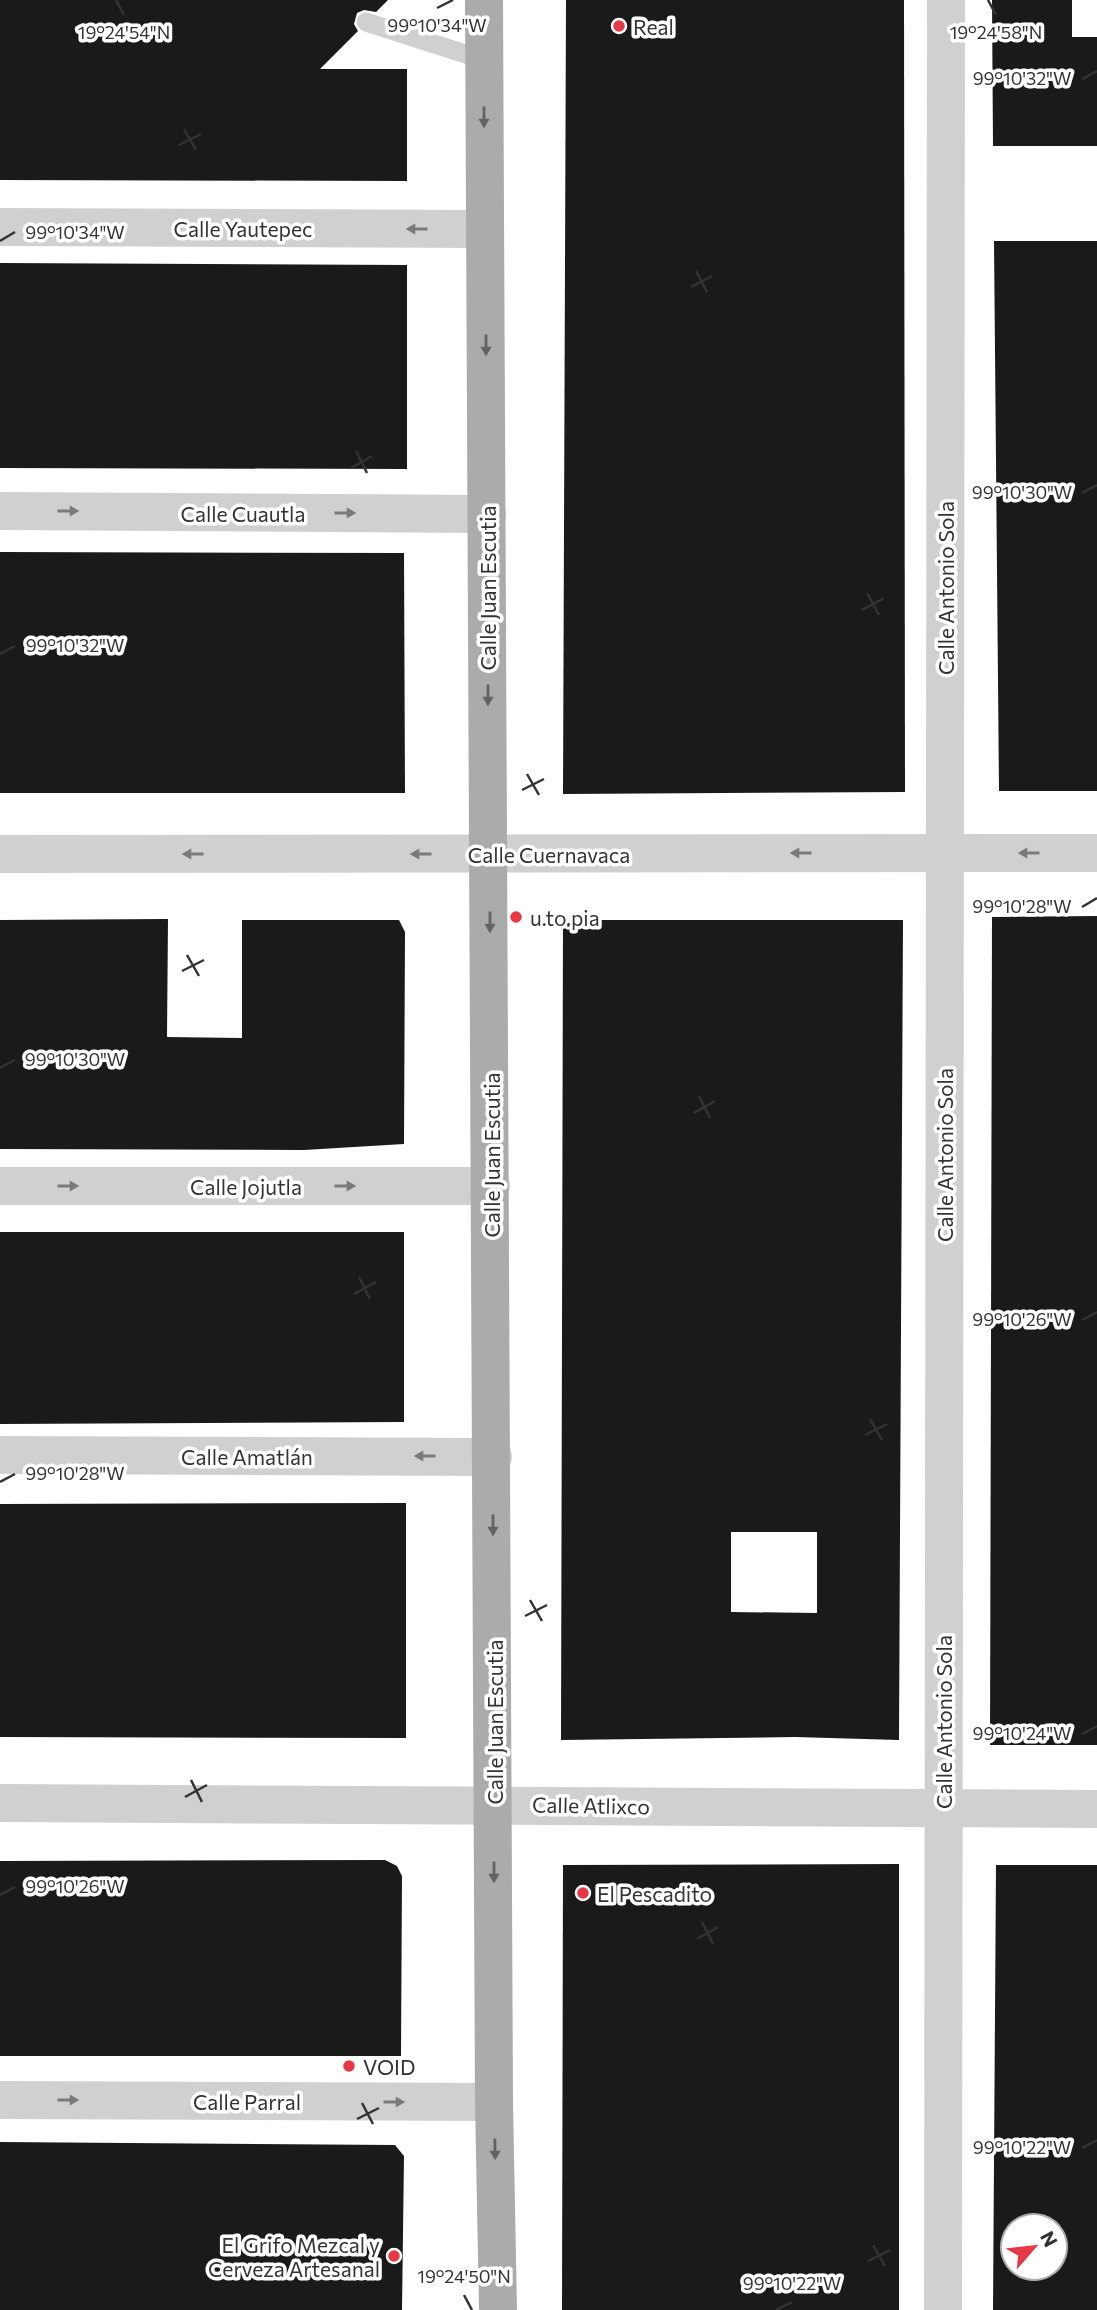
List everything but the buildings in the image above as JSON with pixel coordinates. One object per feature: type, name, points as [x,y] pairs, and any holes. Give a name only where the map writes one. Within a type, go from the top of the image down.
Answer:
[{"type":"main road","name":"Calle Juan Escutia","points":[[484,0],[494,2102],[498,2310]]},
{"type":"street","name":"Calle Antonio Sola","points":[[943,2310],[946,0]]},
{"type":"street","name":"Calle Yautepec","points":[[0,227],[485,229]]},
{"type":"street","name":"Calle Cuautla","points":[[0,511],[487,514]]},
{"type":"street","name":"Calle Cuernavaca","points":[[0,854],[1097,853]]},
{"type":"street","name":"Calle Jojutla","points":[[0,1186],[491,1186]]},
{"type":"street","name":"Calle Amatlán","points":[[0,1455],[493,1457]]},
{"type":"street","name":"Calle Atlixco","points":[[0,1803],[1097,1809]]},
{"type":"street","name":"Calle Parral","points":[[0,2100],[494,2102]]},
{"type":"lane","points":[[366,22],[484,60]]},
{"type":"place","name":"Real","points":[[619,26]]},
{"type":"place","name":"u.to.pia","points":[[516,917]]},
{"type":"place","name":"El Pescadito","points":[[583,1893]]},
{"type":"place","name":"VOID","points":[[349,2066]]},
{"type":"place","name":"El Grifo Mezcal y Cerveza Artesanal","points":[[394,2256]]}]
